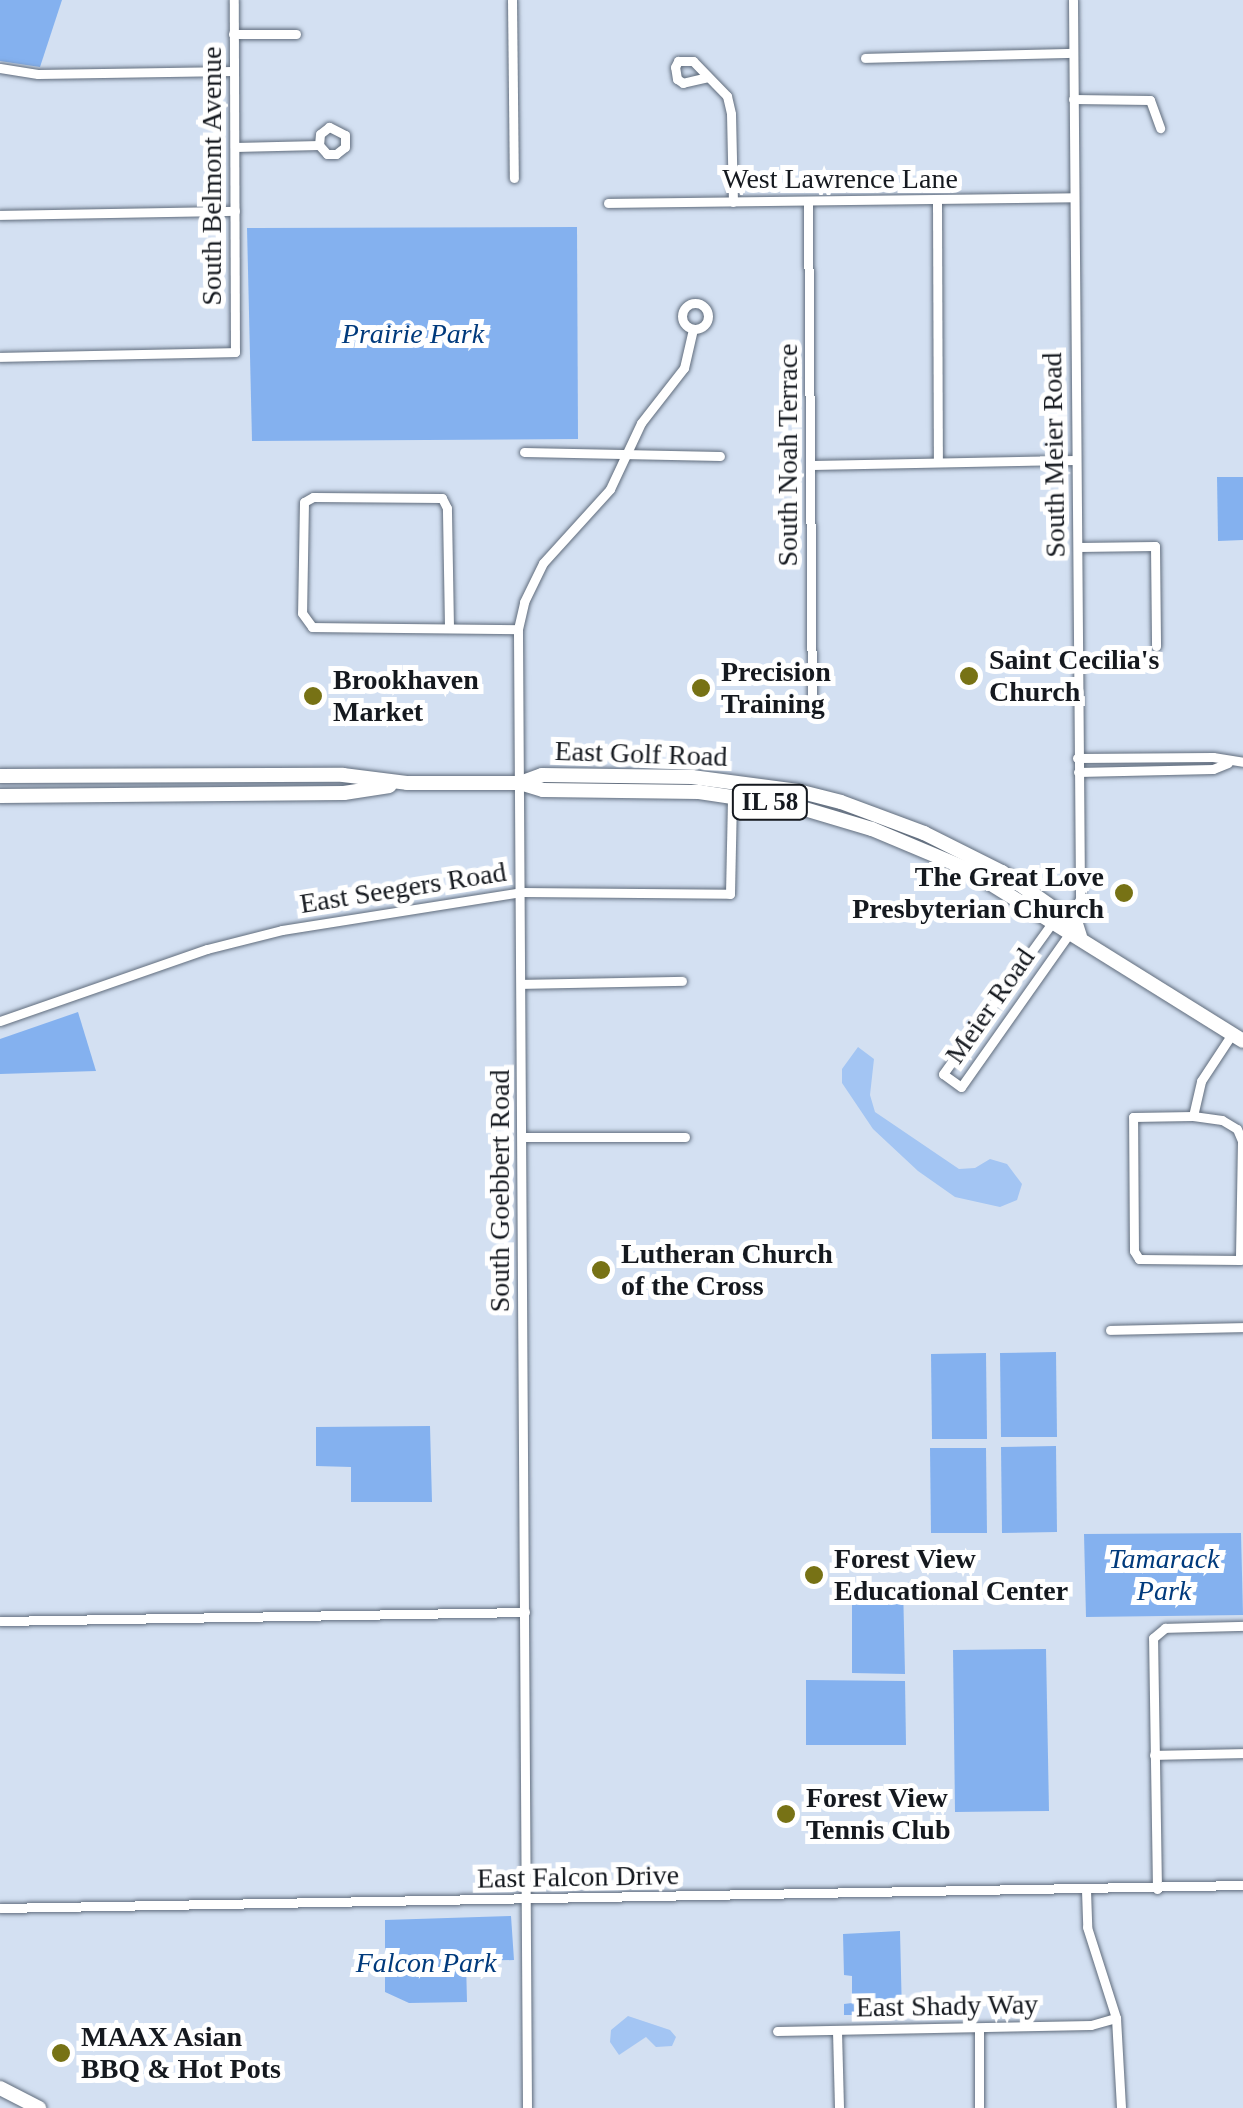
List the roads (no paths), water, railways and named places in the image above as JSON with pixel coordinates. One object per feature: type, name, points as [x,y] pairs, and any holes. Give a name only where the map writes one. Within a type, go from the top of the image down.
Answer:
[{"type":"main road","name":"East Golf Road","points":[[520,784],[542,775],[634,774],[725,780],[798,792],[924,833],[1002,872],[1117,961],[1238,1037]]},
{"type":"main road","name":"East Golf Road","points":[[0,776],[343,775],[407,784],[520,784],[543,790],[645,790],[732,796],[835,816],[899,839],[967,869],[1068,923]]},
{"type":"main road","name":"East Golf Road","points":[[0,796],[344,793],[407,784]]},
{"type":"main road","points":[[0,2088],[40,2108]]},
{"type":"street","name":"South Belmont Avenue","points":[[0,357],[235,352],[234,0]]},
{"type":"street","points":[[512,0],[514,178]]},
{"type":"street","name":"South Meier Road","points":[[1068,923],[1080,899],[1074,0]]},
{"type":"street","points":[[233,34],[296,34]]},
{"type":"street","points":[[865,58],[1072,53]]},
{"type":"street","points":[[0,68],[38,74],[233,71]]},
{"type":"street","points":[[708,77],[730,105],[732,202]]},
{"type":"street","points":[[1073,100],[1150,100],[1160,128]]},
{"type":"street","points":[[234,147],[319,145]]},
{"type":"street","name":"West Lawrence Lane","points":[[608,203],[936,202],[1073,197]]},
{"type":"street","points":[[936,202],[938,462]]},
{"type":"street","name":"South Noah Terrace","points":[[808,203],[812,708]]},
{"type":"street","points":[[0,215],[235,211]]},
{"type":"street","name":"South Goebbert Road","points":[[528,2108],[518,629],[532,582],[610,489],[647,414],[684,368],[693,328]]},
{"type":"street","points":[[524,452],[720,456]]},
{"type":"street","points":[[812,466],[1076,460]]},
{"type":"street","points":[[449,626],[447,508],[442,498],[313,497],[304,502],[306,621],[320,628],[518,629]]},
{"type":"street","points":[[1078,547],[1156,546],[1156,646]]},
{"type":"street","points":[[1077,758],[1212,757],[1243,762]]},
{"type":"street","points":[[1078,772],[1212,768],[1230,762]]},
{"type":"street","name":"East Seegers Road","points":[[0,1021],[206,949],[282,930],[521,892],[730,894],[732,796]]},
{"type":"street","name":"Meier Road","points":[[1068,923],[961,1086],[943,1074],[1068,923]]},
{"type":"street","points":[[521,984],[682,982]]},
{"type":"street","points":[[1193,1116],[1201,1081],[1238,1037]]},
{"type":"street","points":[[1133,1116],[1193,1116],[1222,1120],[1238,1129],[1242,1141],[1240,1260],[1139,1259],[1134,1251],[1133,1116]]},
{"type":"street","points":[[522,1137],[684,1137]]},
{"type":"street","points":[[1110,1330],[1243,1327]]},
{"type":"street","points":[[0,1620],[525,1612]]},
{"type":"street","points":[[1157,1888],[1153,1643],[1157,1630],[1243,1626]]},
{"type":"street","points":[[1154,1754],[1243,1753]]},
{"type":"street","name":"East Falcon Drive","points":[[0,1908],[1243,1885]]},
{"type":"street","points":[[1086,1890],[1087,1928],[1116,2018],[1122,2108]]},
{"type":"street","name":"East Shady Way","points":[[778,2032],[1091,2025],[1116,2018]]},
{"type":"street","points":[[978,2028],[979,2108]]},
{"type":"street","points":[[838,2032],[838,2108]]},
{"type":"place","name":"Saint Cecilia's Church","points":[[969,676]]},
{"type":"place","name":"Precision Training","points":[[701,688]]},
{"type":"place","name":"Brookhaven Market","points":[[313,696]]},
{"type":"place","name":"The Great Love Presbyterian Church","points":[[1124,893]]},
{"type":"place","name":"Lutheran Church of the Cross","points":[[601,1270]]},
{"type":"place","name":"Forest View Educational Center","points":[[814,1575]]},
{"type":"place","name":"Forest View Tennis Club","points":[[786,1814]]},
{"type":"place","name":"MAAX Asian BBQ & Hot Pots","points":[[61,2053]]},
{"type":"park label","name":"Prairie Park","points":[[413,334]]},
{"type":"park label","name":"Tamarack Park","points":[[1164,1575]]},
{"type":"park label","name":"Falcon Park","points":[[426,1963]]}]
